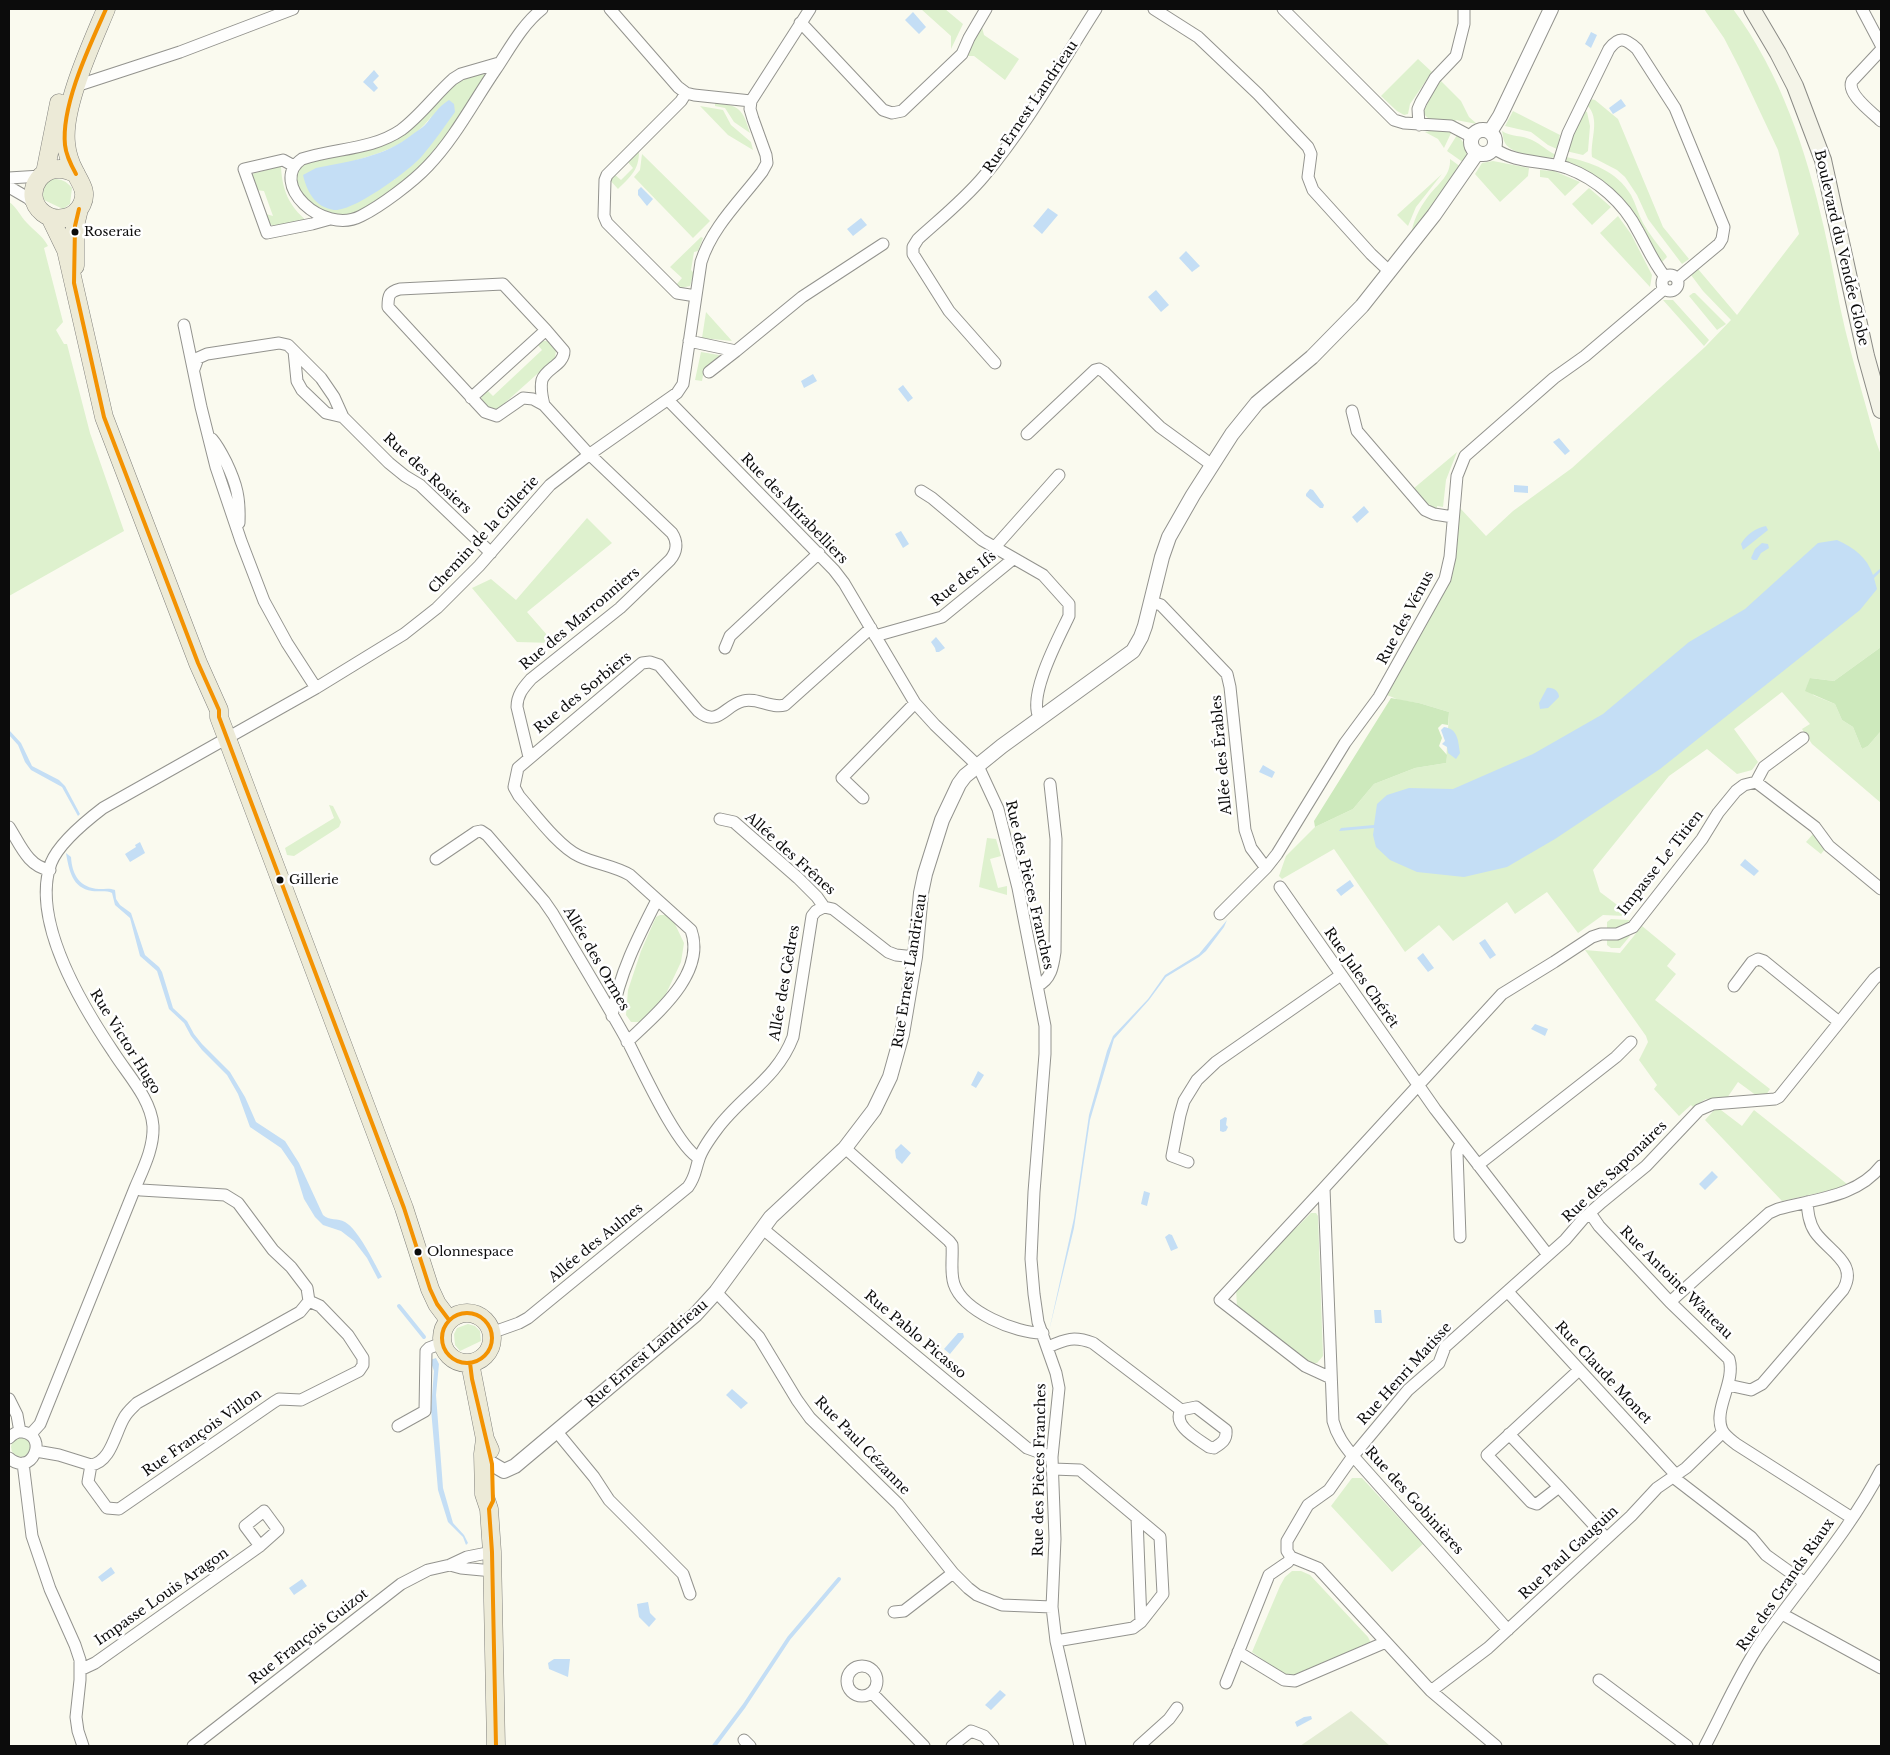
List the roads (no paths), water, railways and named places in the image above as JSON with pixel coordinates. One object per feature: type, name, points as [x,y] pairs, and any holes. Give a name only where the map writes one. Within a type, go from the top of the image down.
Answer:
[{"type":"main road","points":[[94,9],[63,91],[43,174],[37,181],[34,194],[66,250],[104,417],[198,663],[219,710],[219,717],[227,739],[404,1208],[430,1289],[437,1304],[449,1320]]},
{"type":"main road","points":[[74,284],[75,226],[84,197],[84,190],[68,156],[65,142],[69,110],[76,86],[106,9]]},
{"type":"main road","name":"Boulevard du Vendée Globe","points":[[1752,9],[1795,86],[1823,160],[1866,356],[1881,410]]},
{"type":"main road","points":[[43,174],[60,168],[76,174]]},
{"type":"main road","points":[[44,212],[57,219],[73,215],[79,209]]},
{"type":"main road","points":[[461,1314],[474,1314],[485,1321],[491,1333],[492,1340],[487,1353],[483,1358],[470,1363],[458,1362],[452,1359],[442,1343],[443,1331],[449,1320],[461,1314]]},
{"type":"main road","points":[[470,1363],[485,1439],[490,1450],[492,1464],[493,1501],[489,1509]]},
{"type":"main road","points":[[485,1439],[483,1454],[484,1494],[489,1509],[493,1571],[496,1746]]},
{"type":"street","points":[[76,86],[180,52],[292,9]]},
{"type":"street","points":[[499,63],[461,74],[453,79],[401,130],[387,138],[375,143],[302,159],[294,166],[291,174],[295,192],[309,209],[320,216],[330,218],[346,220],[358,217],[379,206],[427,167],[452,135],[525,24],[542,9]]},
{"type":"street","points":[[610,9],[678,87],[686,93],[751,101]]},
{"type":"street","points":[[736,351],[689,341],[701,262],[711,236],[765,167],[766,155],[751,114],[751,101],[810,9]]},
{"type":"street","points":[[800,24],[883,110],[892,113],[902,111],[962,54],[986,9]]},
{"type":"street","name":"Rue Ernest Landrieau","points":[[995,363],[949,311],[913,254],[913,247],[918,239],[961,200],[992,165],[1053,78],[1096,9]]},
{"type":"street","points":[[1154,9],[1198,37],[1258,94],[1308,147],[1311,154],[1308,177],[1313,190],[1389,271]]},
{"type":"street","points":[[1283,9],[1390,118],[1398,122],[1418,125],[1451,126],[1472,137]]},
{"type":"street","points":[[1418,125],[1418,109],[1421,102],[1435,78],[1456,56],[1464,24],[1464,9]]},
{"type":"street","points":[[1490,132],[1504,108],[1551,9]]},
{"type":"street","points":[[1862,9],[1881,45]]},
{"type":"street","name":"Rue des Vénus","points":[[1266,868],[1309,804],[1345,742],[1379,697],[1439,589],[1448,568],[1459,471],[1465,456],[1554,378],[1585,356],[1663,278],[1671,291],[1676,290],[1678,279],[1719,244],[1722,239],[1724,228],[1675,108],[1636,49],[1629,42],[1622,40],[1614,42],[1609,49],[1568,132],[1558,165]]},
{"type":"street","points":[[1881,50],[1849,86],[1850,91],[1881,121]]},
{"type":"street","points":[[686,93],[607,175],[605,180],[604,216],[607,223],[677,292],[696,296]]},
{"type":"street","points":[[1479,130],[1490,132],[1495,139],[1494,148],[1486,154],[1477,153],[1471,145],[1472,137],[1479,130]]},
{"type":"street","points":[[1494,148],[1508,157],[1558,165],[1583,175],[1599,185],[1622,206],[1663,278]]},
{"type":"street","name":"Rue Ernest Landrieau","points":[[492,1464],[504,1471],[515,1466],[695,1315],[716,1292],[778,1209],[845,1148],[874,1110],[890,1077],[902,1034],[915,957],[921,893],[942,820],[958,784],[978,766],[1133,651],[1141,637],[1152,602],[1162,557],[1170,536],[1232,434],[1257,403],[1327,344],[1362,306],[1429,222],[1477,153]]},
{"type":"street","points":[[294,166],[283,160],[244,169],[267,233],[312,224],[330,218]]},
{"type":"street","points":[[9,178],[43,174]]},
{"type":"street","points":[[9,187],[28,198],[44,212]]},
{"type":"street","points":[[709,372],[802,297],[884,244]]},
{"type":"street","points":[[503,284],[561,346],[564,355],[544,377],[542,382],[544,405],[534,399],[523,398],[497,416],[485,412],[388,307],[388,296],[392,291],[400,289],[503,284]]},
{"type":"street","points":[[184,325],[208,436],[217,445],[238,486],[240,506],[238,530],[241,541],[264,601],[287,643],[316,688]]},
{"type":"street","points":[[472,398],[546,330]]},
{"type":"street","name":"Chemin de la Gillerie","points":[[227,739],[316,688],[398,637],[437,608],[492,553],[550,485],[590,454],[668,400],[680,389],[689,341]]},
{"type":"street","name":"Rue des Rosiers","points":[[194,369],[198,358],[207,354],[279,343],[288,345],[321,378],[334,397],[343,417],[389,463],[420,485],[492,553]]},
{"type":"street","name":"Rue des Rosiers","points":[[294,351],[297,380],[302,390],[326,413],[343,417]]},
{"type":"street","points":[[1027,434],[1095,370],[1099,369],[1160,427],[1212,465]]},
{"type":"street","name":"Rue des Mirabelliers","points":[[668,400],[819,553],[844,583],[915,703],[978,766]]},
{"type":"street","name":"Rue des Marronniers","points":[[529,757],[517,707],[520,692],[530,679],[620,608],[670,560],[676,548],[676,541],[672,533],[590,454],[544,405]]},
{"type":"street","points":[[1352,412],[1357,431],[1425,510],[1434,514],[1453,517]]},
{"type":"street","points":[[994,548],[1059,475]]},
{"type":"street","points":[[921,491],[994,548],[1043,575],[1066,600],[1071,610],[1039,686],[1036,714],[1040,720]]},
{"type":"street","points":[[725,648],[730,636],[819,553]]},
{"type":"street","name":"Rue des Ifs","points":[[873,632],[942,617],[1014,559]]},
{"type":"street","name":"Allée des Érables","points":[[1152,602],[1161,605],[1226,674],[1230,687],[1245,830],[1251,848],[1266,868]]},
{"type":"street","name":"Rue des Sorbiers","points":[[657,900],[623,871],[578,856],[567,849],[519,796],[514,787],[518,768],[642,664],[650,662],[659,665],[698,712],[703,716],[717,717],[743,701],[762,702],[780,707],[785,705],[873,632]]},
{"type":"street","points":[[863,798],[842,778],[915,703]]},
{"type":"street","name":"Impasse Le Titien","points":[[1418,1085],[1506,990],[1592,937],[1623,933],[1633,926],[1736,792],[1744,785],[1756,782],[1764,767],[1803,738]]},
{"type":"street","name":"Rue Victor Hugo","points":[[25,1433],[40,1424],[136,1188],[152,1139],[151,1115],[143,1097],[83,1006],[59,953],[47,909],[52,863],[73,834],[103,808],[227,739]]},
{"type":"street","name":"Rue des Pièces Franches","points":[[978,766],[993,796],[1004,827],[1045,1026],[1045,1054],[1034,1192],[1031,1259],[1038,1322],[1048,1347],[1059,1388],[1052,1463],[1055,1539],[1052,1607],[1056,1640],[1080,1746]]},
{"type":"street","points":[[1756,782],[1815,827],[1829,846],[1881,889]]},
{"type":"street","name":"Rue des Pièces Franches","points":[[1037,986],[1048,977],[1053,966],[1055,952],[1056,839],[1050,784]]},
{"type":"street","name":"Allée des Frênes","points":[[720,819],[734,822],[798,878],[824,907],[833,909],[888,952],[896,956],[915,957]]},
{"type":"street","points":[[9,827],[32,863],[42,869],[50,870]]},
{"type":"street","name":"Allée des Ormes","points":[[436,859],[476,832],[481,831],[486,835],[544,901],[627,1042],[653,1092],[684,1144],[692,1154],[699,1158]]},
{"type":"street","points":[[1220,914],[1266,868]]},
{"type":"street","name":"Rue Jules Chérêt","points":[[1280,887],[1418,1085],[1461,1144],[1548,1255]]},
{"type":"street","points":[[612,1016],[618,986],[634,946],[657,900],[691,930],[695,942],[694,952],[684,979],[669,1002],[627,1042]]},
{"type":"street","name":"Allée des Cèdres","points":[[699,1158],[720,1125],[747,1096],[773,1073],[788,1051],[793,1037],[812,916],[816,911],[824,907]]},
{"type":"street","points":[[1734,986],[1752,962],[1758,959],[1839,1022]]},
{"type":"street","name":"Rue des Saponaires","points":[[1548,1255],[1590,1213],[1646,1166],[1706,1106],[1779,1097],[1874,979],[1881,973]]},
{"type":"street","points":[[1188,1162],[1172,1156],[1184,1101],[1197,1080],[1216,1062],[1341,974]]},
{"type":"street","points":[[1478,1165],[1616,1057],[1630,1042]]},
{"type":"street","points":[[1331,1378],[1305,1366],[1220,1300],[1418,1085]]},
{"type":"street","points":[[1460,1237],[1457,1152],[1461,1144]]},
{"type":"street","points":[[845,1148],[949,1241],[952,1245],[953,1282],[958,1294],[984,1316],[1018,1330],[1032,1334],[1043,1333]]},
{"type":"street","name":"Allée des Aulnes","points":[[491,1333],[518,1324],[528,1318],[682,1194],[696,1174],[699,1158]]},
{"type":"street","points":[[1670,1302],[1769,1213],[1850,1190],[1869,1179],[1881,1166]]},
{"type":"street","points":[[36,1451],[60,1455],[91,1465],[96,1464],[104,1458],[124,1418],[137,1403],[300,1312],[309,1301],[307,1288],[291,1267],[273,1250],[238,1203],[230,1197],[225,1195],[141,1190],[136,1188]]},
{"type":"street","name":"Rue des Gobinières","points":[[1324,1188],[1332,1422],[1340,1441],[1508,1630]]},
{"type":"street","points":[[1728,1385],[1751,1390],[1762,1384],[1848,1282],[1848,1271],[1844,1264],[1816,1234],[1812,1227],[1808,1215],[1807,1202]]},
{"type":"street","name":"Rue Antoine Watteau","points":[[1590,1213],[1599,1226],[1670,1302],[1729,1359],[1731,1369],[1720,1423],[1723,1432]]},
{"type":"street","name":"Rue Pablo Picasso","points":[[763,1229],[1027,1448],[1052,1463],[1080,1470],[1160,1537],[1163,1594],[1141,1622]]},
{"type":"street","name":"Rue Henri Matisse","points":[[1291,1557],[1286,1551],[1287,1541],[1308,1505],[1329,1490],[1353,1456],[1408,1390],[1439,1363],[1445,1348],[1548,1255]]},
{"type":"street","name":"Rue Paul Cézanne","points":[[716,1292],[759,1337],[810,1418],[898,1504],[968,1588],[985,1599],[1002,1604],[1052,1607]]},
{"type":"street","name":"Rue Claude Monet","points":[[1508,1292],[1675,1476],[1751,1536],[1766,1555],[1805,1583]]},
{"type":"street","name":"Rue François Villon","points":[[91,1465],[88,1482],[93,1490],[107,1508],[119,1509],[279,1399],[301,1400],[359,1371],[363,1365],[363,1358],[348,1334],[320,1306],[309,1301]]},
{"type":"street","points":[[1048,1347],[1072,1338],[1080,1338],[1093,1343],[1181,1410]]},
{"type":"street","points":[[398,1426],[425,1411],[426,1351],[442,1343]]},
{"type":"street","points":[[1558,1487],[1538,1504],[1531,1502],[1487,1455],[1579,1370]]},
{"type":"street","points":[[9,1399],[25,1433],[36,1442],[36,1451],[32,1459],[23,1463],[13,1462],[9,1458]]},
{"type":"street","points":[[557,1432],[594,1477],[609,1500],[683,1574],[690,1594]]},
{"type":"street","points":[[1723,1432],[1736,1444],[1852,1518]]},
{"type":"street","name":"Rue Paul Gauguin","points":[[1431,1691],[1508,1630],[1631,1516],[1657,1488],[1686,1468],[1723,1432]]},
{"type":"street","points":[[9,1438],[15,1433],[25,1433]]},
{"type":"street","points":[[1509,1434],[1606,1538]]},
{"type":"street","points":[[23,1463],[32,1536],[50,1589],[80,1660],[76,1717],[83,1746]]},
{"type":"street","name":"Rue des Grands Riaux","points":[[1705,1746],[1754,1653],[1852,1518],[1881,1470]]},
{"type":"street","points":[[1056,1640],[1133,1628],[1141,1622],[1137,1518]]},
{"type":"street","name":"Impasse Louis Aragon","points":[[80,1670],[95,1663],[260,1546]]},
{"type":"street","name":"Rue François Guizot","points":[[193,1746],[401,1584],[428,1570],[450,1565],[466,1557],[492,1552]]},
{"type":"street","points":[[1226,1683],[1268,1575],[1288,1562],[1291,1557],[1318,1568],[1431,1691],[1496,1746]]},
{"type":"street","name":"Rue François Guizot","points":[[450,1565],[493,1571]]},
{"type":"street","points":[[894,1612],[904,1611],[953,1572]]},
{"type":"street","points":[[1782,1614],[1881,1668]]},
{"type":"street","points":[[1238,1652],[1284,1680],[1295,1681],[1386,1642]]},
{"type":"street","points":[[1599,1680],[1687,1746]]},
{"type":"street","points":[[872,1693],[924,1746]]},
{"type":"street","points":[[1140,1746],[1163,1725],[1177,1708]]},
{"type":"street","points":[[952,1746],[971,1731],[984,1736],[993,1746]]},
{"type":"water","points":[[913,12],[926,27],[919,34],[905,20]]},
{"type":"water","points":[[1591,32],[1597,35],[1591,48],[1585,44]]},
{"type":"water","points":[[374,70],[379,76],[373,82],[378,88],[374,92],[363,82]]},
{"type":"water","points":[[1621,99],[1626,106],[1613,114],[1609,108]]},
{"type":"water","points":[[449,100],[454,104],[455,112],[422,156],[393,180],[367,198],[343,209],[334,210],[327,208],[313,198],[303,175],[316,168],[367,157],[391,148],[424,126]]},
{"type":"water","points":[[641,187],[653,199],[647,206],[638,195],[638,190]]},
{"type":"water","points":[[1048,208],[1058,215],[1042,234],[1033,226]]},
{"type":"water","points":[[861,218],[867,225],[853,236],[847,229]]},
{"type":"water","points":[[1186,251],[1200,266],[1192,272],[1179,258]]},
{"type":"water","points":[[1156,290],[1169,305],[1161,312],[1148,297]]},
{"type":"water","points":[[813,374],[817,381],[804,388],[801,381]]},
{"type":"water","points":[[903,385],[913,398],[908,402],[898,389]]},
{"type":"water","points":[[1559,438],[1570,451],[1565,455],[1553,442]]},
{"type":"water","points":[[1514,485],[1528,486],[1528,493],[1514,492]]},
{"type":"water","points":[[1310,489],[1313,490],[1324,505],[1323,508],[1320,508],[1306,496]]},
{"type":"water","points":[[1364,506],[1369,512],[1357,523],[1352,517]]},
{"type":"water","points":[[1766,526],[1768,530],[1743,550],[1741,544],[1745,538],[1751,532]]},
{"type":"water","points":[[901,531],[909,544],[903,548],[895,534]]},
{"type":"water","points":[[1837,540],[1859,554],[1867,563],[1873,575],[1881,568],[1881,571],[1874,578],[1877,589],[1860,610],[1660,769],[1555,839],[1507,867],[1464,877],[1417,872],[1390,860],[1376,847],[1373,835],[1374,828],[1339,831],[1341,828],[1374,825],[1377,804],[1387,795],[1409,788],[1453,789],[1533,754],[1603,714],[1689,642],[1745,609],[1818,543]]},
{"type":"water","points":[[1762,543],[1768,544],[1769,548],[1761,553],[1757,560],[1753,560],[1751,558],[1755,549]]},
{"type":"water","points":[[936,637],[945,648],[939,652],[936,652],[931,642]]},
{"type":"water","points":[[1547,688],[1555,690],[1559,697],[1548,708],[1540,709],[1539,703]]},
{"type":"water","points":[[1444,727],[1449,728],[1455,733],[1460,753],[1456,759],[1448,753],[1447,747],[1442,744],[1445,741],[1441,730]]},
{"type":"water","points":[[9,730],[21,743],[32,766],[59,780],[65,786],[80,814],[78,816],[62,787],[31,770],[25,762],[18,745],[9,735]]},
{"type":"water","points":[[1263,765],[1275,772],[1272,778],[1259,772]]},
{"type":"water","points":[[140,842],[145,853],[130,862],[125,854]]},
{"type":"water","points":[[66,853],[71,857],[75,875],[82,883],[92,888],[115,890],[116,899],[120,905],[131,913],[145,955],[162,972],[173,1008],[187,1021],[202,1044],[230,1072],[245,1097],[256,1122],[285,1141],[299,1163],[323,1215],[345,1222],[350,1226],[366,1247],[382,1277],[378,1279],[367,1258],[354,1241],[341,1231],[323,1225],[315,1217],[304,1199],[294,1167],[281,1148],[250,1127],[238,1094],[227,1075],[202,1050],[184,1023],[169,1009],[157,971],[140,956],[130,918],[115,905],[112,893],[85,889],[76,882],[70,872]]},
{"type":"water","points":[[1745,859],[1759,871],[1754,876],[1740,865]]},
{"type":"water","points":[[1350,880],[1354,886],[1341,896],[1336,890]]},
{"type":"water","points":[[1227,920],[1206,951],[1166,977],[1149,1000],[1114,1039],[1090,1120],[1074,1228],[1049,1331],[1074,1218],[1089,1115],[1113,1036],[1148,999],[1165,975],[1199,954]]},
{"type":"water","points":[[1485,939],[1496,955],[1490,959],[1479,943]]},
{"type":"water","points":[[1423,953],[1434,968],[1428,972],[1417,958]]},
{"type":"water","points":[[1535,1024],[1548,1029],[1545,1036],[1531,1029]]},
{"type":"water","points":[[978,1071],[984,1075],[976,1088],[971,1085]]},
{"type":"water","points":[[1225,1117],[1227,1118],[1226,1125],[1228,1127],[1223,1132],[1220,1131],[1220,1120]]},
{"type":"water","points":[[901,1144],[911,1153],[902,1164],[896,1158],[895,1150]]},
{"type":"water","points":[[1712,1171],[1718,1177],[1705,1190],[1699,1184]]},
{"type":"water","points":[[1144,1191],[1150,1193],[1147,1206],[1141,1204]]},
{"type":"water","points":[[1169,1234],[1172,1235],[1178,1248],[1171,1251],[1165,1237]]},
{"type":"water","points":[[1374,1310],[1381,1310],[1382,1323],[1375,1323]]},
{"type":"water","points":[[958,1333],[963,1333],[964,1337],[950,1354],[944,1349]]},
{"type":"water","points":[[436,1358],[439,1364],[436,1395],[443,1488],[453,1523],[464,1535],[468,1543],[466,1545],[463,1537],[448,1522],[438,1490],[431,1409],[434,1371],[430,1360]]},
{"type":"water","points":[[732,1389],[748,1403],[741,1409],[726,1395]]},
{"type":"water","points":[[111,1567],[115,1573],[102,1582],[98,1577]]},
{"type":"water","points":[[302,1579],[307,1586],[294,1595],[289,1588]]},
{"type":"water","points":[[648,1602],[650,1613],[656,1619],[649,1627],[639,1617],[637,1604]]},
{"type":"water","points":[[554,1659],[570,1659],[568,1677],[549,1669],[548,1663]]},
{"type":"water","points":[[1000,1690],[1006,1695],[991,1710],[985,1705]]},
{"type":"water","points":[[1311,1716],[1312,1719],[1297,1727],[1295,1722],[1304,1717]]},
{"type":"waterway","points":[[399,1306],[424,1337]]},
{"type":"waterway","points":[[714,1746],[744,1706],[789,1638],[839,1579]]},
{"type":"place","name":"Roseraie","points":[[75,232]]},
{"type":"place","name":"Gillerie","points":[[280,880]]},
{"type":"place","name":"Olonnespace","points":[[418,1252]]}]
